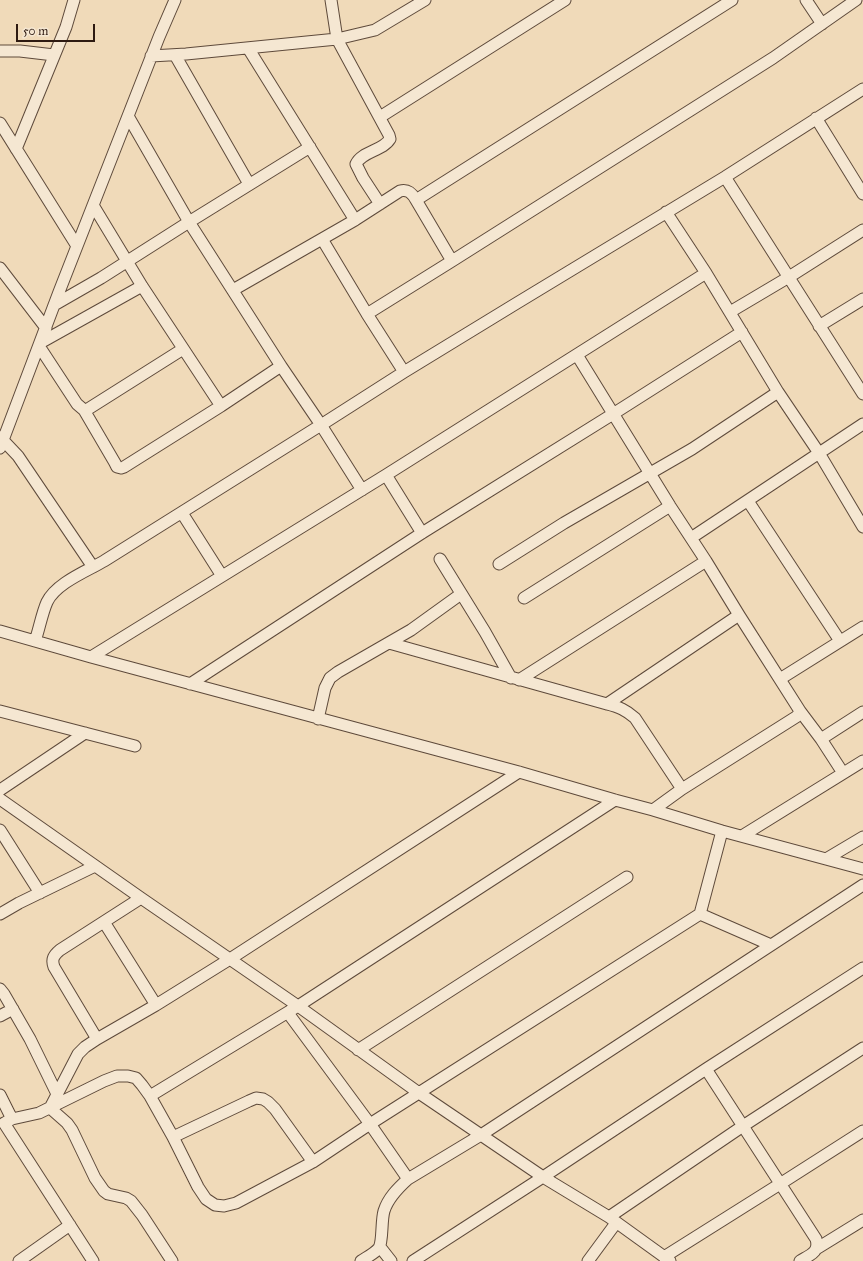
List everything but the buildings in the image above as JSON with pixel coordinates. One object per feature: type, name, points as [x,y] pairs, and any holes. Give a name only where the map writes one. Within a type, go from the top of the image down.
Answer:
[{"type":"street","points":[[16,149],[66,27],[74,0]]},
{"type":"street","points":[[93,567],[18,456],[1,442],[40,345],[54,305],[151,56],[175,0]]},
{"type":"street","points":[[331,0],[337,39],[380,116],[390,139],[386,144],[360,159],[356,164],[363,178],[380,204]]},
{"type":"street","points":[[151,56],[337,39],[375,30],[425,0]]},
{"type":"street","points":[[380,116],[565,0]]},
{"type":"street","points":[[416,200],[732,0]]},
{"type":"street","points":[[806,0],[822,24]]},
{"type":"street","points":[[367,314],[766,62],[856,0]]},
{"type":"street","points":[[248,48],[355,220]]},
{"type":"street","points":[[0,51],[20,51],[54,55]]},
{"type":"street","points":[[174,55],[249,184]]},
{"type":"street","points":[[35,641],[47,602],[54,592],[63,584],[182,513],[404,372],[725,177],[863,89]]},
{"type":"street","points":[[128,116],[189,222],[362,490]]},
{"type":"street","points":[[816,118],[863,194]]},
{"type":"street","points":[[0,123],[77,246]]},
{"type":"street","points":[[54,305],[128,261],[310,147]]},
{"type":"street","points":[[725,177],[863,394]]},
{"type":"street","points":[[233,290],[355,220],[403,190],[412,194],[452,261]]},
{"type":"street","points":[[93,205],[142,286],[221,406]]},
{"type":"street","points":[[666,212],[706,273],[778,392],[819,453],[863,525]]},
{"type":"street","points":[[730,312],[863,230]]},
{"type":"street","points":[[322,239],[404,372]]},
{"type":"street","points":[[0,268],[46,328]]},
{"type":"street","points":[[91,657],[362,490],[706,273]]},
{"type":"street","points":[[40,345],[142,286]]},
{"type":"street","points":[[819,326],[863,299]]},
{"type":"street","points":[[190,684],[422,533],[614,414],[742,332]]},
{"type":"street","points":[[40,345],[77,404],[84,410],[117,467],[121,468],[221,406],[281,366]]},
{"type":"street","points":[[84,410],[88,409],[183,349]]},
{"type":"street","points":[[576,355],[780,680],[800,711],[821,739],[843,774]]},
{"type":"street","points":[[499,564],[564,523],[692,449],[778,392]]},
{"type":"street","points":[[691,538],[863,424]]},
{"type":"street","points":[[386,475],[422,533]]},
{"type":"street","points":[[748,501],[840,641]]},
{"type":"street","points":[[524,598],[670,506]]},
{"type":"street","points":[[182,513],[222,576]]},
{"type":"street","points":[[440,559],[515,679]]},
{"type":"street","points":[[515,679],[706,560]]},
{"type":"street","points":[[318,719],[325,688],[330,678],[411,630],[461,594]]},
{"type":"street","points":[[607,704],[739,615]]},
{"type":"street","points":[[780,680],[863,627]]},
{"type":"street","points":[[0,631],[318,719],[519,772],[722,831],[863,869]]},
{"type":"street","points":[[389,643],[619,707],[627,711],[635,718],[682,789]]},
{"type":"street","points":[[0,711],[135,746]]},
{"type":"street","points":[[653,810],[682,789],[796,717],[800,711]]},
{"type":"street","points":[[821,739],[863,712]]},
{"type":"street","points":[[0,790],[85,733]]},
{"type":"street","points":[[742,836],[843,774],[863,760]]},
{"type":"street","points":[[50,1108],[78,1054],[96,1039],[156,1005],[230,959],[519,772]]},
{"type":"street","points":[[150,1096],[288,1013],[615,800]]},
{"type":"street","points":[[2,804],[142,898],[298,1006],[419,1093],[543,1177],[613,1220],[667,1259],[863,1131]]},
{"type":"street","points":[[0,830],[40,893]]},
{"type":"street","points":[[5,1122],[39,1113],[104,1081],[118,1076],[136,1078],[150,1096],[174,1137],[198,1188],[206,1199],[215,1205],[224,1206],[236,1203],[313,1162],[370,1124],[700,914],[722,831]]},
{"type":"street","points":[[826,859],[863,836]]},
{"type":"street","points":[[0,914],[95,866]]},
{"type":"street","points":[[358,1050],[627,877]]},
{"type":"street","points":[[361,1261],[374,1253],[380,1247],[384,1209],[396,1191],[408,1179],[480,1134],[863,885]]},
{"type":"street","points":[[96,1039],[54,967],[52,962],[53,958],[56,953],[142,898]]},
{"type":"street","points":[[700,914],[771,944]]},
{"type":"street","points":[[104,922],[156,1005]]},
{"type":"street","points":[[413,1261],[863,968]]},
{"type":"street","points":[[0,988],[30,1039],[57,1094]]},
{"type":"street","points":[[0,1016],[13,1009]]},
{"type":"street","points":[[288,1013],[370,1124],[408,1179]]},
{"type":"street","points":[[588,1261],[613,1220],[743,1126],[863,1048]]},
{"type":"street","points":[[706,1069],[816,1239],[818,1244],[816,1249]]},
{"type":"street","points":[[0,1096],[5,1122],[93,1261]]},
{"type":"street","points":[[174,1137],[256,1098],[263,1099],[275,1109],[313,1162]]},
{"type":"street","points":[[50,1108],[67,1123],[72,1130],[95,1178],[104,1191],[108,1194],[126,1198],[131,1201],[142,1214],[172,1261]]},
{"type":"street","points":[[800,1261],[813,1253],[816,1249],[863,1220]]},
{"type":"street","points":[[19,1261],[70,1225]]},
{"type":"street","points":[[380,1247],[391,1261]]}]
